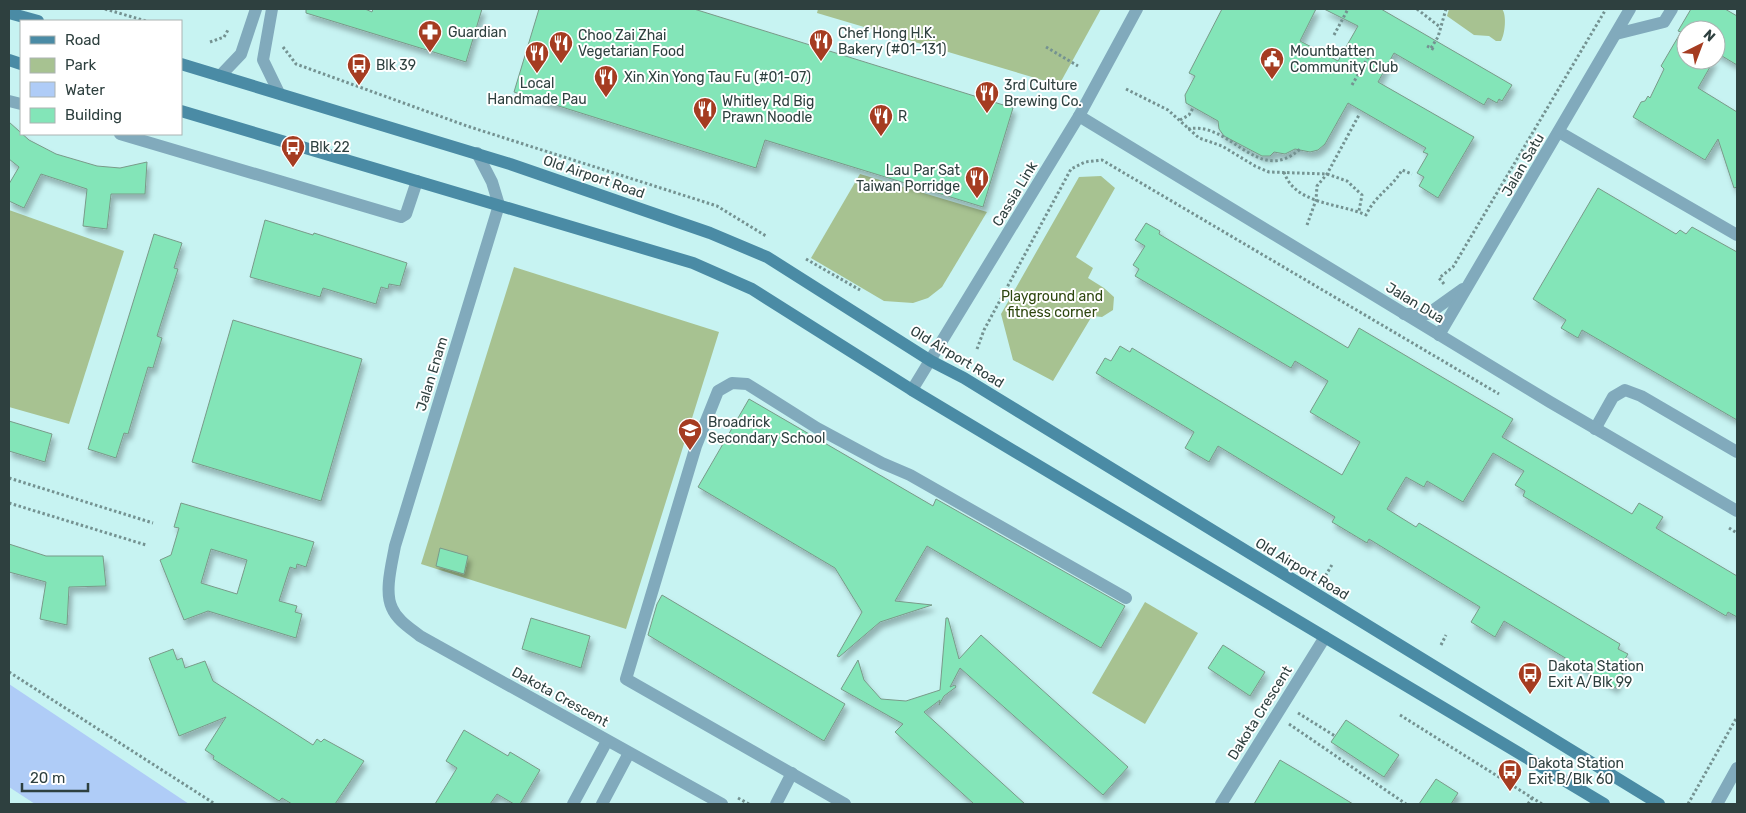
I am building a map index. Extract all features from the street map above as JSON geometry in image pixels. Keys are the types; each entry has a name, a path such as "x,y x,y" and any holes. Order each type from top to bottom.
{"main road":[{"path":"9,12 35,20"},
{"name":"Old Airport Road","path":"182,64 477,153 710,232 767,257 931,361 964,378 1658,804"},
{"path":"182,111 500,204 693,263 722,274 752,289 912,390 1604,804"}],"street":[{"path":"220,76 240,54 256,9"},
{"path":"272,9 263,60 278,93"},
{"name":"Cassia Link","path":"912,390 1079,116 1137,9"},
{"name":"Jalan Satu","path":"1439,335 1630,9"},
{"path":"1616,34 1664,22 1672,9"},
{"name":"Jalan Dua","path":"1079,116 1404,314 1737,511"},
{"path":"1559,132 1737,236"},
{"path":"123,135 398,217 406,214 417,181"},
{"path":"477,153 492,182 500,204"},
{"name":"Jalan Enam","path":"391,608 389,580 395,546 500,204"},
{"path":"1404,314 1428,314 1470,284"},
{"path":"845,804 626,679 696,446 718,391 732,383 747,384 817,428 882,463 910,475 1126,598"},
{"path":"1596,429 1613,397 1625,390 1641,396 1737,452"},
{"name":"Dakota Crescent","path":"391,608 403,622 420,636 722,804"},
{"name":"Dakota Crescent","path":"1221,804 1325,637"},
{"path":"573,804 607,740"},
{"path":"602,804 629,753"},
{"path":"1717,804 1737,768"},
{"path":"776,804 792,773"}],"path":[{"path":"105,9 143,20"},
{"path":"1334,35 1348,9"},
{"path":"1417,9 1440,27"},
{"path":"1431,48 1446,9"},
{"path":"1439,278 1453,266 1606,9"},
{"path":"210,42 224,36 228,30"},
{"path":"282,42 284,49 296,64 467,126 717,206 774,241"},
{"path":"1427,46 1435,50"},
{"path":"1046,47 1078,66"},
{"path":"1352,85 1370,54"},
{"path":"1126,89 1168,110 1199,138 1222,146 1255,166 1269,172 1327,174 1347,181 1362,195 1359,211"},
{"path":"1180,120 1189,115 1193,108"},
{"path":"1308,225 1316,200 1317,186 1327,174 1359,115"},
{"path":"1188,129 1205,129 1220,135 1254,156 1266,160 1279,161 1290,157 1300,149"},
{"path":"977,349 984,330 1071,169 1085,162 1102,160 1503,396"},
{"path":"1284,172 1292,186 1303,194 1316,200 1359,211 1366,215 1377,196 1395,182 1402,170 1412,174"},
{"path":"800,255 860,290"},
{"path":"9,478 153,523"},
{"path":"9,503 146,545"},
{"path":"1720,523 1737,533"},
{"path":"1441,645 1446,635"},
{"path":"9,672 215,804"},
{"path":"1297,713 1335,736"},
{"path":"1400,715 1542,804"},
{"path":"1688,804 1737,717"},
{"path":"1287,722 1406,804"},
{"path":"731,794 749,804"},
{"path":"1528,804 1532,798"}],"green space":[{"path":"818,9 1101,9 1059,85 817,13"},
{"path":"1449,9 1502,9 1505,16 1505,25 1501,41 1496,41 1489,36 1474,35 1447,16"},
{"path":"860,174 987,212 942,287 928,298 913,303 884,301 811,258"},
{"name":"Playground and fitness corner","path":"1101,176 1115,188 1076,257 1093,268 1088,278 1114,297 1113,310 1102,317 1092,316 1053,381 1013,360 1001,314 1079,177"},
{"path":"9,210 124,251 69,424 9,407"},
{"path":"514,267 719,332 626,629 421,564"},
{"path":"1145,602 1198,633 1145,724 1092,693"}],"water":[{"path":"9,684 189,804 35,804 9,787"}],"building":[{"path":"306,9 365,9 372,12 373,9 482,9 466,62 306,13"},
{"path":"539,9 694,9 1013,108 983,207 765,140 756,168 514,92"},
{"path":"1222,9 1316,9 1300,41 1338,61 1358,26 1324,9 1381,9 1512,85 1502,101 1499,99 1497,103 1488,98 1484,105 1394,53 1378,82 1474,137 1438,198 1419,186 1424,177 1417,173 1428,154 1423,152 1426,148 1348,103 1325,144 1318,150 1310,152 1295,149 1285,154 1274,152 1270,156 1262,156 1224,136 1219,129 1218,121 1186,103 1185,95 1195,76 1189,73"},
{"path":"1691,9 1725,9 1737,16 1737,65 1726,58 1726,20 1684,20"},
{"path":"1676,40 1676,70 1708,70 1698,88 1737,112 1737,187 1734,188 1718,139 1705,160 1633,117 1641,102 1645,101 1648,96 1650,98 1664,69 1661,66"},
{"path":"9,122 20,132 20,135 23,135 29,140 56,154 97,166 120,168 147,162 145,194 111,194 107,229 83,226 87,189 41,174 24,208 9,201 9,184 19,167 9,159"},
{"path":"1598,188 1676,234 1680,230 1686,234 1692,227 1737,252 1737,420 1582,330 1578,338 1561,328 1566,320 1533,299"},
{"path":"265,220 313,235 314,233 407,263 400,286 389,284 388,289 381,287 376,304 323,288 320,297 250,277"},
{"path":"1146,223 1160,231 1159,234 1348,348 1359,328 1513,419 1502,437 1632,514 1639,503 1663,517 1656,528 1737,576 1737,617 1728,612 1726,616 1523,496 1525,491 1515,485 1524,471 1493,453 1463,502 1427,481 1424,487 1406,477 1387,509 1416,527 1419,523 1620,644 1618,649 1628,654 1618,670 1623,674 1615,688 1504,621 1495,637 1471,622 1480,607 1369,539 1367,543 1332,522 1335,517 1218,446 1209,462 1185,448 1194,432 1096,373 1105,358 1111,361 1120,346 1130,352 1132,348 1342,475 1360,442 1310,412 1328,381 1295,361 1291,368 1135,276 1139,269 1133,265 1145,246 1135,240"},
{"path":"154,234 182,243 174,268 178,269 157,336 162,338 153,368 148,367 128,434 124,433 116,458 88,449"},
{"path":"233,320 362,359 321,501 192,462"},
{"path":"749,399 933,506 936,499 1125,606 1101,648 927,546 895,601 932,605 880,622 839,657 837,656 862,612 835,568 698,487"},
{"path":"9,421 52,434 45,462 9,451"},
{"path":"181,503 314,542 306,567 297,564 296,569 290,567 279,601 297,606 295,612 302,614 296,638 208,611 184,620 160,560 171,555 179,528 174,527","holes":["211,549 247,560 237,594 201,583"]},
{"path":"9,544 46,556 103,556 106,586 69,587 67,625 40,619 46,582 9,572"},
{"path":"440,548 468,556 464,574 436,566"},
{"path":"662,595 845,704 824,741 648,635 657,604"},
{"path":"531,618 590,636 581,668 522,649"},
{"path":"946,618 948,618 959,659 981,635 1128,767 1103,795 960,668 950,687 955,685 956,687 944,696 939,705 940,700 924,712 1025,804 974,804 895,732 903,724 841,689 858,660 864,680 881,699 906,701 940,690"},
{"path":"1223,645 1265,672 1250,696 1208,668"},
{"path":"173,649 177,660 182,658 185,668 205,661 213,681 313,745 317,739 321,742 324,739 364,761 335,804 292,804 282,798 279,801 213,759 214,756 205,750 226,717 179,736 149,658"},
{"path":"1346,720 1399,755 1384,777 1331,742"},
{"path":"464,730 508,756 510,752 540,770 520,804 514,804 497,794 490,804 435,804 457,768 446,761"},
{"path":"1280,760 1302,773 1353,804 1254,804"},
{"path":"1436,779 1458,793 1451,804 1419,804"}],"place":[{"name":"Guardian","path":"430,53"},
{"name":"Chef Hong H.K. Bakery (#01-131)","path":"821,62"},
{"name":"Choo Zai Zhai Vegetarian Food","path":"561,64"},
{"name":"Local Handmade Pau","path":"537,74"},
{"name":"Mountbatten Community Club","path":"1272,80"},
{"name":"Blk 39","path":"359,86"},
{"name":"Xin Xin Yong Tau Fu (#01-07)","path":"606,98"},
{"name":"3rd Culture Brewing Co.","path":"987,114"},
{"name":"Whitley Rd Big Prawn Noodle","path":"705,130"},
{"name":"R","path":"881,137"},
{"name":"Blk 22","path":"293,168"},
{"name":"Lau Par Sat Taiwan Porridge","path":"977,199"},
{"name":"Broadrick Secondary School","path":"690,451"},
{"name":"Dakota Station Exit A/Blk 99","path":"1530,695"},
{"name":"Dakota Station Exit B/Blk 60","path":"1510,792"}]}
